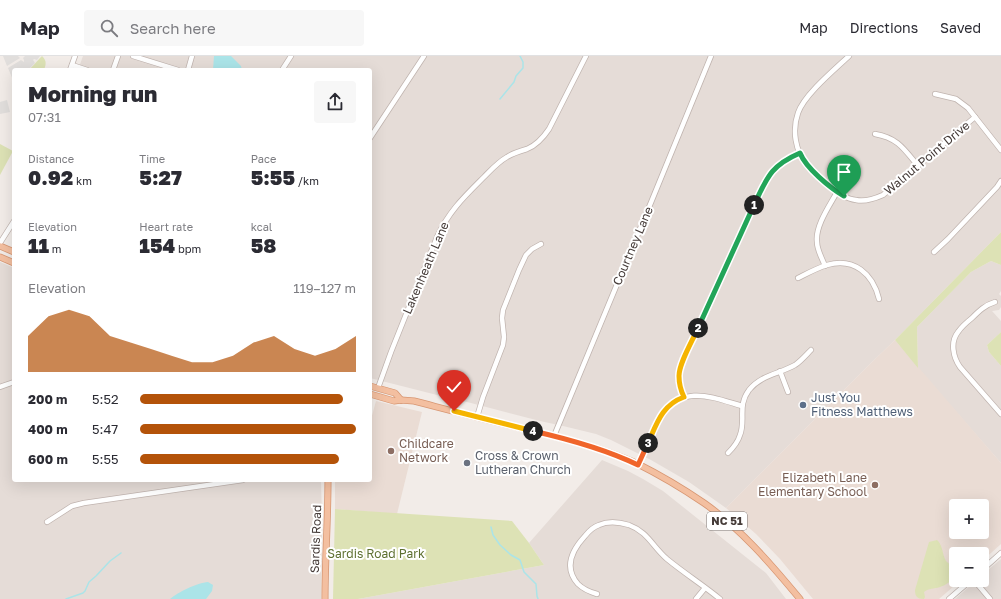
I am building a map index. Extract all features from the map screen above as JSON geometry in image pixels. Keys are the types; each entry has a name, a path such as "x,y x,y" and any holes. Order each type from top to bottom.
{"main road":[{"path":"0,246 12,251"},
{"path":"0,257 12,262"},
{"name":"NC 51","path":"372,386 395,393 401,400"},
{"name":"NC 51","path":"372,395 394,401 401,400 416,402 554,436 603,450 638,465 672,482 704,503 730,523 773,566 800,599"},
{"name":"Sardis Road","path":"325,599 328,482"}],"street":[{"path":"71,67 75,56"},
{"path":"114,68 118,56"},
{"path":"133,56 172,68"},
{"path":"189,68 192,56"},
{"path":"283,68 291,56"},
{"path":"372,135 424,56"},
{"name":"Lakenheath Lane","path":"378,388 393,345 445,221 465,196 501,161 513,154 533,146 543,138 586,56"},
{"name":"Courtney Lane","path":"554,436 711,56"},
{"name":"Walnut Point Drive","path":"849,56 813,91 799,109 795,132 796,144 802,159 837,192 849,199 866,200 883,195 975,117"},
{"path":"934,94 956,100 968,108 1001,150"},
{"path":"875,134 890,138 899,144 918,166"},
{"path":"684,397 679,382 679,371 681,365 766,180 780,164 800,153"},
{"path":"934,252 948,239 1001,181"},
{"path":"824,266 816,242 817,236 822,220 837,192"},
{"path":"0,243 12,224"},
{"path":"477,417 503,345 503,310 526,255 532,249 541,244"},
{"path":"798,278 832,264 842,263 854,266 866,273 872,280 877,290 879,299"},
{"path":"995,302 984,307 960,329 954,339 953,347 956,361 960,367 1000,410"},
{"path":"728,453 736,445 741,434 742,406 746,396 755,384 765,377 796,364 811,350"},
{"path":"780,371 788,392"},
{"path":"0,387 12,383"},
{"path":"638,465 660,417 674,402 684,397 696,395 707,396 742,406"},
{"path":"47,522 72,506 84,503 229,482"},
{"path":"597,594 583,588 578,584 572,574 570,561 574,548 594,527 608,523 621,523 639,530 647,536 667,559 720,599"},
{"path":"989,564 1001,553"},
{"path":"949,599 963,587"},
{"path":"980,587 990,599"},
{"path":"696,599 705,588"}],"shaded area":[{"path":"3,56 18,56 20,58 7,66"},
{"path":"25,56 40,56 37,60 33,60 35,63 30,68 12,68 12,78 8,68 21,60 24,62 23,58"},
{"path":"83,56 1001,56 1001,232 726,508 689,482 651,460 596,434 372,379 372,68 79,68"},
{"path":"7,100 10,112 0,114 0,102"},
{"path":"991,261 1001,265 1001,291 999,294 1001,296 1001,307 999,310 992,311 1001,321 1001,332 987,345 989,352 1001,366 1001,463 918,368 917,327 971,272"},
{"path":"0,262 12,267 12,482 321,482 321,599 0,599"},
{"name":"Elizabeth Lane Elementary School","path":"895,340 1001,463 1001,544 989,555 989,547 949,547 949,587 953,587 939,599 813,599 780,559 756,534 726,508"},
{"name":"Childcare Network","path":"376,401 422,412 397,514 335,509 335,482 372,482 372,416"},
{"path":"602,460 628,471 663,491 766,573 786,599 358,599 544,565 529,543"},
{"path":"1001,559 1001,599 955,599 969,587 989,587 989,569"}],"green space":[{"path":"42,56 45,59 46,63 44,68 31,68"},
{"path":"0,144 12,150 12,153 0,175"},
{"path":"1001,232 1001,265 991,261 971,272 917,327 918,368 895,340"},
{"path":"1001,332 1001,366 989,352 987,345"},
{"name":"Sardis Road Park","path":"335,509 512,521 544,565 358,599 333,599"},
{"path":"937,540 940,544 946,561 949,564 949,582 940,587 924,592 924,599 918,598 915,590 929,542"}],"water":[{"path":"214,56 231,56 242,68 213,68"},
{"path":"208,582 213,585 212,591 206,599 170,599 188,588"}],"waterway":[{"path":"500,99 523,68 523,62 520,56"},
{"path":"491,527 493,535 500,545 511,555 520,560 524,572 536,584 538,599"},
{"path":"66,599 83,593 89,582 110,561 121,553"}],"place":[{"name":"Just You Fitness Matthews","path":"803,405"},
{"name":"Childcare Network","path":"391,451"},
{"name":"Cross & Crown Lutheran Church","path":"467,463"},
{"name":"Elizabeth Lane Elementary School","path":"875,485"}],"route":[{"path":"454,411 559,437 603,450 638,465 664,411 668,406 684,397 679,382 679,371 681,365 766,180 785,160 800,153 802,159 810,168 844,196"}]}
